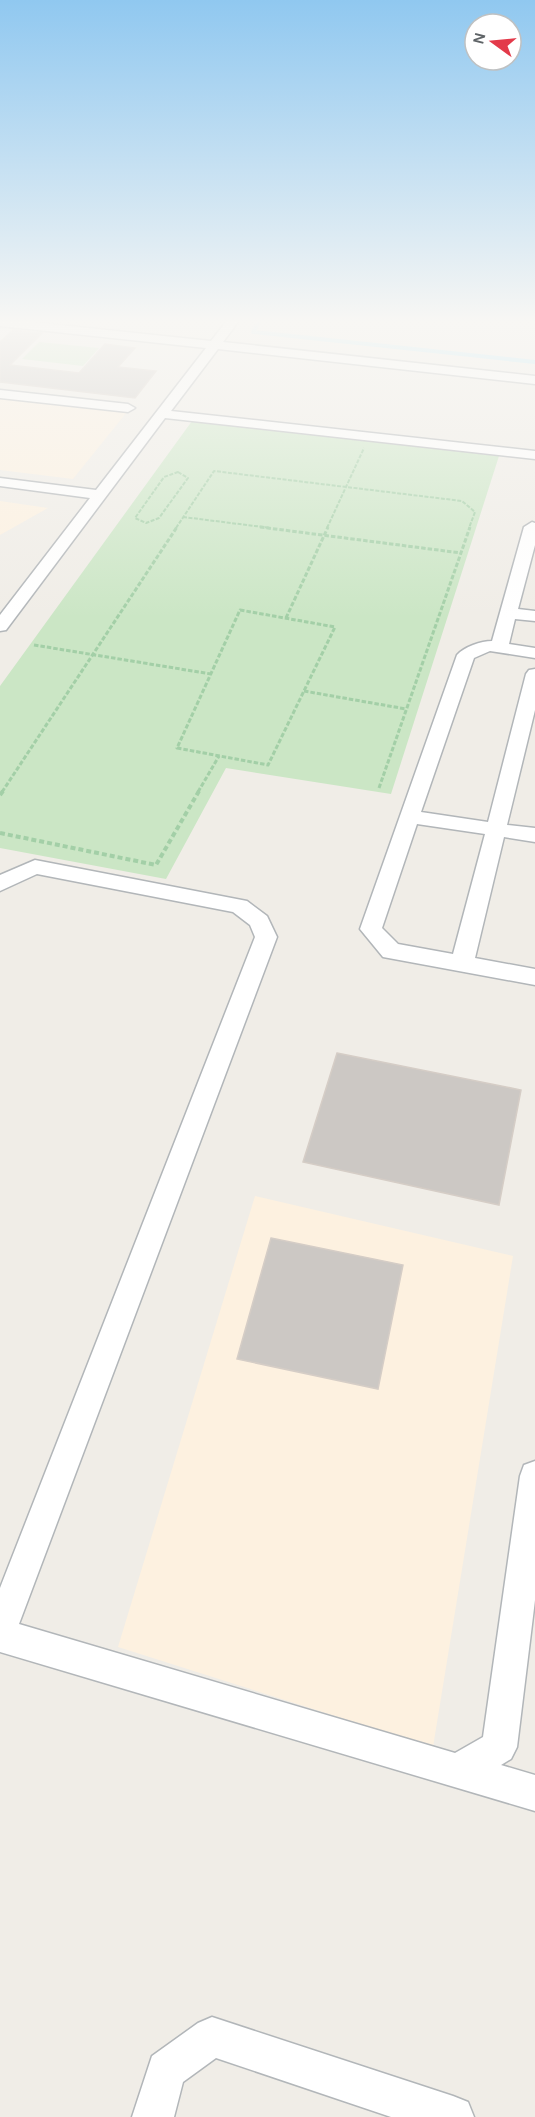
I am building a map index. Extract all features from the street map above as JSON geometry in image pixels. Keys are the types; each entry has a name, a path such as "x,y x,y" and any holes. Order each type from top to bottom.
{"street":[{"path":"0,626 157,421"},
{"path":"224,421 535,455"},
{"path":"0,482 100,495"},
{"path":"499,648 532,535"},
{"path":"508,613 535,616"},
{"path":"535,653 488,646 466,655 371,929 391,951 535,977"},
{"path":"462,964 535,674"},
{"path":"410,817 535,835"},
{"path":"0,884 35,867 239,906 259,921 266,937 0,1633 535,1793"},
{"path":"457,1771 499,1746 535,1476"},
{"path":"153,2117 166,2070 212,2037 453,2117"}],"path":[{"path":"286,618 366,445"},
{"path":"0,795 214,471 462,501 475,512 379,788"},
{"path":"178,472 188,478 159,518 146,523 135,518 152,494 164,477 178,472"},
{"path":"183,517 461,553"},
{"path":"240,610 286,618 335,627 268,765 177,748 240,610"},
{"path":"34,645 211,674"},
{"path":"304,691 406,709"},
{"path":"0,833 156,866 219,756"}],"shaded area":[{"path":"0,421 120,421 73,479 0,470"},
{"path":"0,501 48,508 0,535"},
{"path":"255,1196 513,1256 433,1747 118,1647"}],"green space":[{"path":"192,421 499,456 391,794 226,768 166,879 0,848 0,686"}],"building":[{"path":"337,1053 521,1090 499,1205 303,1162"},
{"path":"271,1238 403,1265 378,1389 237,1359"}]}
